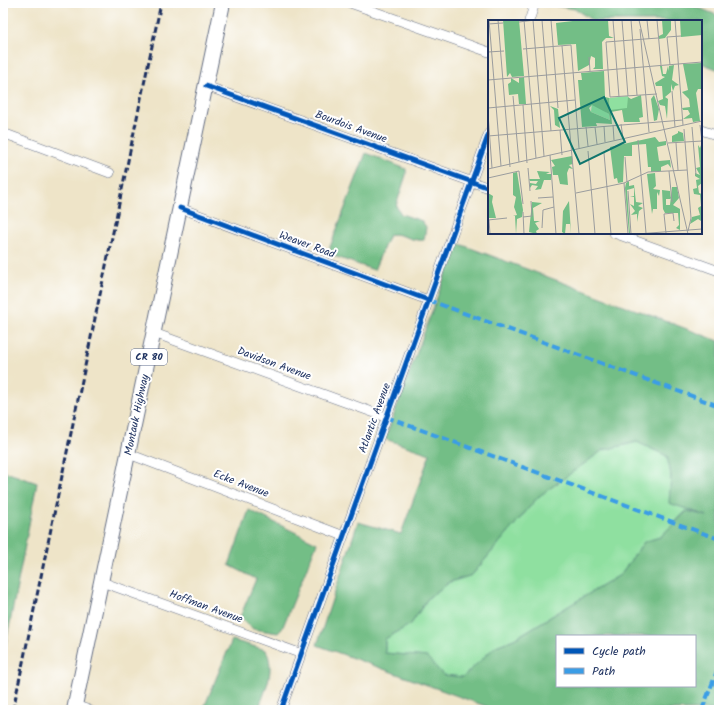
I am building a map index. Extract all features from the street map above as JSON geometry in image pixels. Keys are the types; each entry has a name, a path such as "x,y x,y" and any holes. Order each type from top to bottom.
{"main road":[{"name":"Montauk Highway","path":"75,708 223,3"}],"street":[{"path":"350,3 488,52"},
{"path":"529,20 535,3"},
{"name":"Bourdois Avenue","path":"206,86 488,188"},
{"path":"702,130 719,136"},
{"path":"3,133 110,173"},
{"name":"Atlantic Avenue","path":"281,710 488,136"},
{"name":"Weaver Road","path":"180,208 428,300"},
{"path":"617,234 719,271"},
{"name":"Davidson Avenue","path":"154,333 386,417"},
{"name":"Ecke Avenue","path":"129,454 344,536"},
{"name":"Hoffman Avenue","path":"102,582 302,654"},
{"path":"75,708 90,710"}],"green space":[{"path":"555,3 687,3 719,16 719,70 702,63 702,20 592,20 575,9 556,6"},
{"path":"366,153 406,169 406,175 396,206 401,214 422,221 426,227 424,240 414,240 397,234 389,235 374,270 331,255 330,247"},
{"path":"457,243 719,341 719,710 487,710 488,707 317,645 358,522 401,534 430,454 385,439","holes":["637,442 667,456 671,475 669,503 707,516 687,511 660,537 644,542 620,575 514,639 496,646 463,677 443,675 427,657 385,653 385,639 411,624 428,598 450,582 472,575 538,497 603,450"]},
{"path":"637,442 667,456 671,475 670,503 713,518 686,511 660,537 644,542 620,575 514,639 496,646 463,677 443,675 426,657 385,653 385,639 411,624 428,598 450,582 472,575 538,497 603,450"},
{"path":"3,471 37,483 3,659"},
{"path":"249,510 317,543 282,629 278,633 253,629 240,617 256,579 229,565"},
{"path":"232,640 266,650 269,657 270,671 260,705 256,710 203,710"}],"railway":[{"path":"13,710 161,3"}],"marked path":[{"path":"428,300 719,406"},
{"path":"386,417 719,539"},
{"path":"702,710 719,666"}],"cycle path":[{"path":"206,86 488,188"},
{"path":"281,710 488,136"},
{"path":"180,208 428,300"}]}
